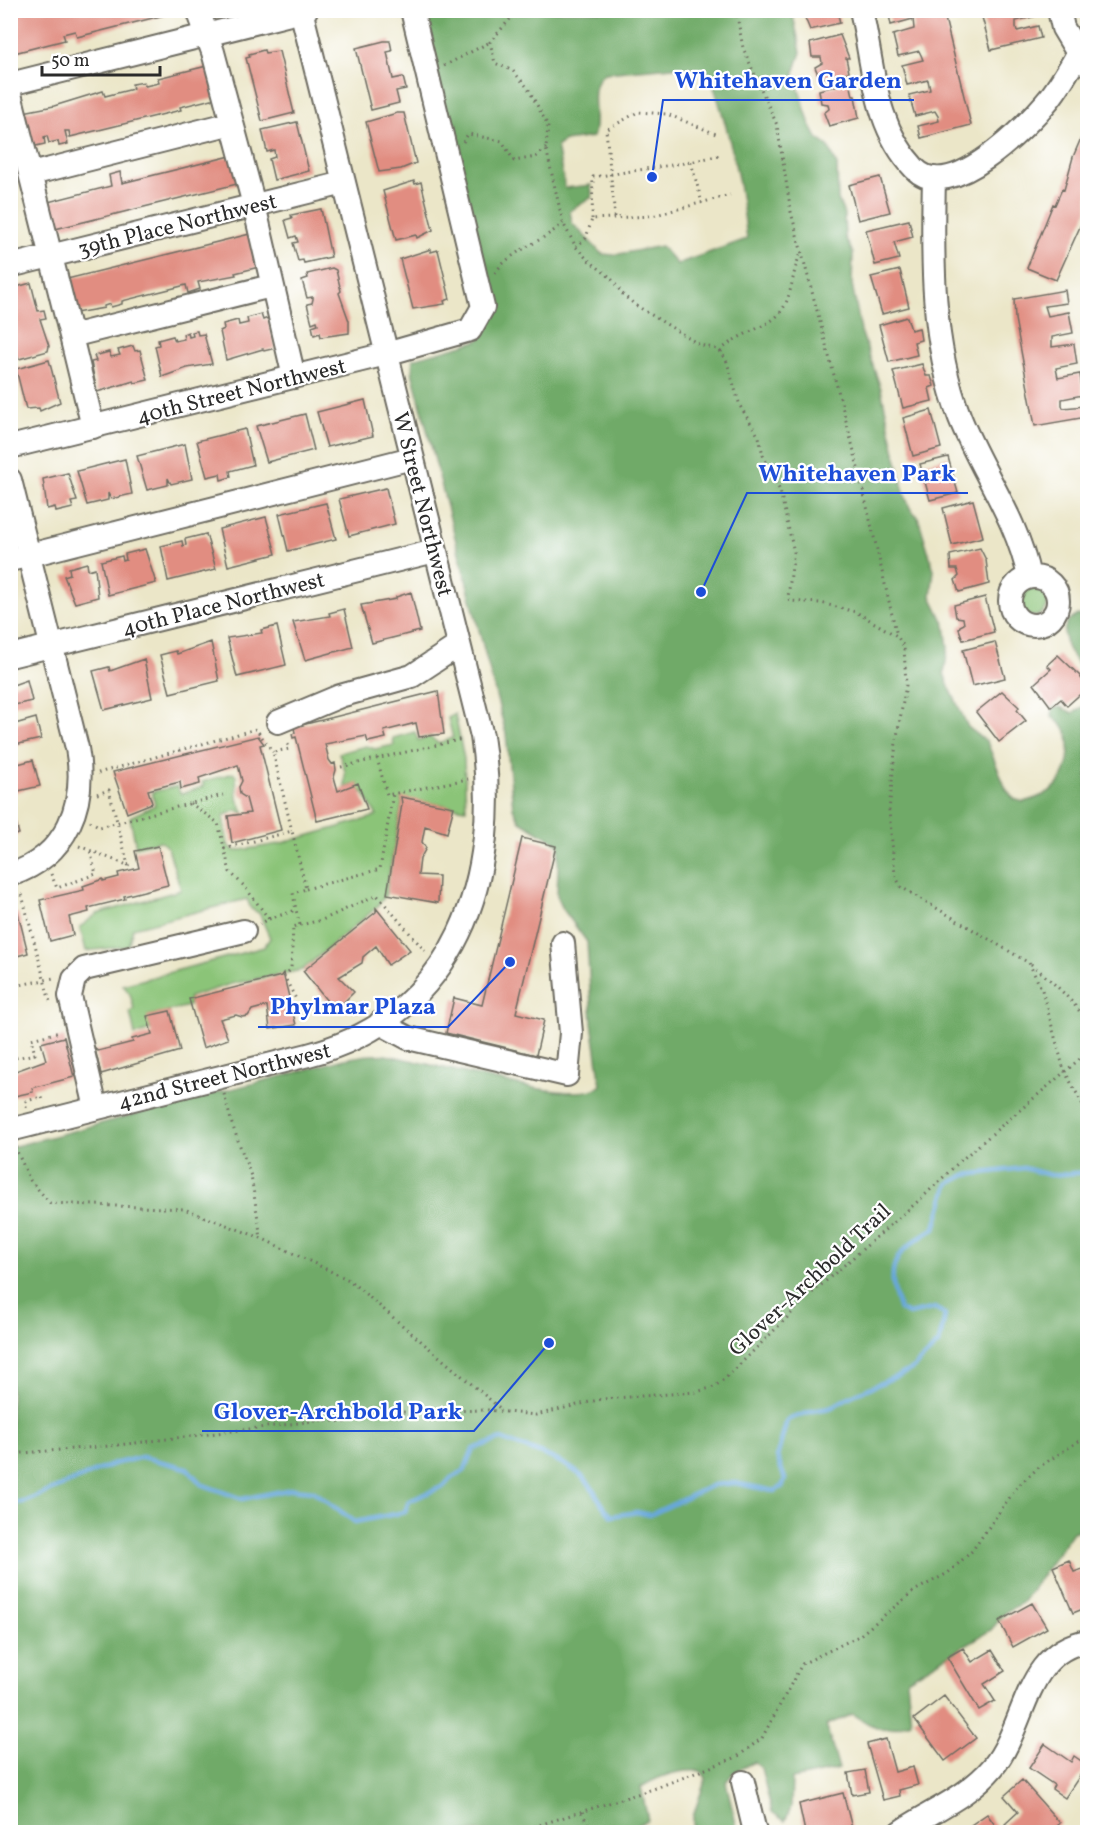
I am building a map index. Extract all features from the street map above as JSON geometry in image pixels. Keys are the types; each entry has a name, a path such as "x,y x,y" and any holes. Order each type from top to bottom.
{"street":[{"path":"198,10 205,36 213,52 254,205 294,377"},
{"path":"412,10 478,288"},
{"path":"861,10 873,82 886,123 910,162 921,174 934,178 955,176 1009,140 1050,98 1084,52 1064,28 1059,10"},
{"path":"93,427 49,256 12,81 303,11"},
{"name":"W Street Northwest","path":"303,11 484,753 488,806 478,889 463,930 443,963 422,988"},
{"path":"31,174 232,123"},
{"path":"934,178 936,307 945,369 964,428 1015,528 1029,577"},
{"name":"39th Place Northwest","path":"10,266 344,183"},
{"path":"71,336 271,286"},
{"name":"40th Street Northwest","path":"10,447 386,354 470,330 483,307 478,288"},
{"path":"20,558 412,458"},
{"path":"10,480 20,558 52,646 77,748 81,774 80,795 69,826 56,845 13,884"},
{"name":"40th Place Northwest","path":"10,656 435,551"},
{"path":"278,722 340,696 412,676 459,645"},
{"path":"96,1108 70,996 74,979 84,969 244,931"},
{"path":"381,1023 408,1038 567,1075 571,1033 563,943"},
{"name":"42nd Street Northwest","path":"12,1136 96,1108 326,1051 351,1041 381,1023 422,988"},
{"path":"900,1833 949,1804 975,1785 993,1766 1016,1728 1032,1683 1048,1660 1063,1649 1088,1641"},
{"path":"743,1782 755,1833"}],"path":[{"path":"428,75 490,42 518,10"},
{"path":"736,10 743,48 777,125 791,212 855,455 897,636 904,647 906,685 896,742 889,811 895,875 901,887 1029,963 1052,981 1078,1008 1088,1023"},
{"path":"490,42 495,63 513,71 528,88 548,126 546,148 563,223 576,247 610,277 624,296 637,306 700,345 721,352 726,359 740,406 759,437 764,455 780,491 794,552 788,597 790,601 821,603 856,612 897,636"},
{"path":"615,217 606,130 638,112 667,114 716,134"},
{"path":"449,163 468,134 502,141 514,161 536,157 546,148"},
{"path":"576,247 586,238 592,219 593,177 720,155"},
{"path":"690,162 702,203"},
{"path":"592,219 652,216 730,195"},
{"path":"478,288 490,279 504,260 550,235 563,223"},
{"path":"721,352 727,344 760,327 782,311 789,297 792,273 801,252"},
{"path":"98,773 256,729 273,752 306,889"},
{"path":"341,767 463,739"},
{"path":"273,752 289,749 288,744"},
{"path":"377,758 387,795 468,779"},
{"path":"79,846 129,865 109,790 97,794"},
{"path":"300,925 293,893 380,869 393,794"},
{"path":"90,821 100,827 223,795"},
{"path":"190,803 218,823 230,872 245,887 269,919"},
{"path":"224,849 292,831"},
{"path":"51,874 57,888 96,874 90,850"},
{"path":"13,884 22,895 51,1004"},
{"path":"297,1001 284,976 291,969 293,927 321,920 377,895 428,955"},
{"path":"244,931 296,910"},
{"path":"1029,963 1042,990 1064,1070 1088,1114"},
{"path":"10,987 45,979"},
{"path":"10,1059 35,1054 32,1039 60,1032 56,1023"},
{"name":"Glover-Archbold Trail","path":"10,1454 110,1446 323,1420 344,1422 401,1412 502,1410 536,1415 603,1399 696,1392 714,1387 729,1376 812,1293 1064,1070 1088,1053"},
{"path":"220,1077 232,1124 251,1176 261,1238"},
{"path":"26,1108 26,1101 42,1097 43,1104"},
{"path":"12,1136 30,1180 50,1203 184,1209 261,1238 349,1280 502,1410"},
{"path":"517,1833 737,1757 762,1738 802,1664 859,1636 914,1591 948,1573 972,1551 1017,1487 1039,1467 1088,1436"},
{"path":"582,1812 592,1833"}],"green space":[{"path":"422,11 792,11 801,52 794,73 810,125 817,138 828,146 837,165 838,199 844,214 845,237 853,253 852,284 861,331 881,389 904,493 910,508 918,517 934,570 931,596 945,625 948,648 944,673 947,682 968,727 987,742 1006,789 1014,799 1023,802 1043,795 1056,786 1068,762 1068,735 1061,724 1052,717 1053,708 1060,707 1073,713 1087,704 1087,1527 1073,1532 1022,1603 1007,1611 991,1630 907,1680 911,1722 887,1729 868,1724 853,1714 826,1725 839,1769 792,1779 791,1807 785,1821 772,1812 761,1768 754,1762 734,1772 726,1782 738,1832 693,1832 693,1816 706,1778 701,1771 685,1771 670,1774 641,1787 648,1820 624,1832 11,1832 11,1147 362,1056 385,1055 404,1058 532,1088 587,1091 601,1085 592,1023 587,942 563,909 557,896 559,844 520,821 513,808 506,734 412,372 413,359 477,341 483,336 491,311","holes":["673,67 701,69 710,76 728,136 738,177 747,239 677,264 661,246 614,255 602,254 572,223 570,211 592,197 591,185 565,188 557,146 565,141 593,137 596,86 605,73"]},
{"path":"1033,586 1044,590 1048,601 1044,612 1033,616 1022,612 1018,601 1022,590"},
{"path":"1078,615 1087,618 1087,676 1073,658 1064,637 1067,622"},
{"path":"455,714 464,759 466,809 401,798 402,804 385,896 376,908 302,970 231,984 189,997 189,1006 148,1016 151,1030 135,1035 130,1012 134,1009 130,994 123,985 264,947 270,938 259,913 251,909 247,899 133,928 128,946 86,951 80,927 97,914 181,890 168,848 160,841 136,847 130,817 155,805 152,792 177,786 181,794 204,786 202,782 233,773 236,776 237,799 245,814 237,810 223,816 228,845 235,851 279,844 377,816 363,792 360,793 358,784 345,787 345,771 339,753 366,746 375,749 394,745 393,738 415,732 418,740 430,737 438,743 453,738 448,718"}],"building":[{"path":"25,10 164,10 165,15 77,37 75,31 63,34 65,40 14,53 10,42 10,14"},
{"path":"813,10 837,10 840,23 810,30 805,18"},
{"path":"888,10 943,10 971,125 921,138 918,126 939,121 938,116 935,111 915,116 909,95 930,90 928,80 907,85 902,65 923,60 919,51 898,56 893,35 914,29 913,19 891,25"},
{"path":"980,10 1035,10 1037,16 1016,21 1016,27 1017,31 1038,26 1041,38 991,50"},
{"path":"840,35 849,58 846,58 849,72 820,79 815,67 822,63 821,57 812,57 810,43"},
{"path":"390,41 392,51 387,52 393,79 403,77 406,89 396,91 399,103 371,110 356,48"},
{"path":"264,50 265,53 279,51 294,113 262,121 246,58 250,57 249,54"},
{"path":"211,65 220,97 180,107 181,110 70,137 69,131 65,131 68,144 59,146 58,141 49,143 47,136 44,137 45,144 31,147 23,112 54,106 103,91 105,96 133,89 132,84 144,82 145,86 159,83 158,78"},
{"path":"850,82 859,118 829,126 824,113 829,109 828,104 821,103 819,90"},
{"path":"404,113 416,163 401,169 379,172 366,122"},
{"path":"297,122 309,171 274,180 269,159 275,157 274,150 267,152 262,130"},
{"path":"1087,124 1088,209 1056,280 1027,268 1053,204 1055,205 1062,189 1064,190 1073,157"},
{"path":"235,155 241,183 51,230 44,203 111,186 109,175 120,172 122,183"},
{"path":"880,177 890,212 858,220 849,185"},
{"path":"414,181 415,184 421,182 433,230 417,238 416,235 396,240 383,191"},
{"path":"321,209 331,257 304,263 303,260 298,261 293,243 298,242 296,236 290,238 285,220 292,218 291,215"},
{"path":"10,218 18,238 10,240"},
{"path":"909,220 913,237 894,242 899,259 875,265 866,230"},
{"path":"254,233 263,266 235,273 236,275 198,282 200,289 188,293 186,285 122,301 122,304 111,307 110,304 104,308 70,314 63,280"},
{"path":"431,249 431,252 438,250 450,299 444,301 445,304 413,309 400,259"},
{"path":"332,268 336,270 341,291 339,293 349,321 349,333 321,337 320,333 314,335 312,326 318,324 317,321 312,323 307,304 312,303 313,297 307,298 302,280 308,278 307,274"},
{"path":"900,270 909,307 882,314 871,277"},
{"path":"15,283 16,287 31,283 38,311 44,310 46,318 40,319 49,346 48,351 19,359 18,356 13,357 10,347 10,284"},
{"path":"1065,290 1067,303 1045,306 1048,316 1069,312 1073,333 1052,337 1052,347 1074,344 1077,364 1056,368 1058,378 1080,374 1083,395 1062,399 1062,405 1063,408 1085,406 1087,417 1035,426 1015,319 1014,299"},
{"path":"261,314 263,320 268,318 276,348 264,351 263,349 226,360 220,331 224,329 223,324 238,320 239,325 248,323 247,318"},
{"path":"907,317 911,330 919,328 921,340 914,342 917,355 889,362 879,325"},
{"path":"197,331 198,335 204,334 212,364 187,368 162,377 155,346 159,345 158,340 173,336 175,341 184,339 183,334 188,332 189,337 193,336 192,332"},
{"path":"133,346 135,351 140,350 148,380 135,383 134,381 97,392 91,362 96,361 94,356 109,352 111,357 120,355 118,350"},
{"path":"49,360 60,402 40,411 39,408 26,409 16,369"},
{"path":"922,364 926,376 931,376 934,386 929,388 932,401 903,408 893,371"},
{"path":"365,400 373,436 327,447 317,412"},
{"path":"931,410 941,448 913,456 903,418"},
{"path":"305,414 314,450 267,462 256,426"},
{"path":"245,429 253,465 230,471 231,477 221,480 220,474 207,477 197,441"},
{"path":"185,444 192,479 171,484 168,478 168,485 147,490 137,456"},
{"path":"948,457 958,493 930,500 920,464"},
{"path":"125,459 132,494 111,499 108,493 108,500 87,505 77,471"},
{"path":"68,473 77,501 71,502 73,508 56,512 55,507 47,509 43,479"},
{"path":"386,488 395,524 349,536 339,499"},
{"path":"973,500 983,537 952,545 943,508"},
{"path":"326,503 336,539 288,551 279,514"},
{"path":"266,517 276,554 228,566 219,529"},
{"path":"206,534 216,569 168,581 161,546 182,541 183,546 186,545 185,539"},
{"path":"980,548 986,560 989,584 959,592 955,580 959,576 957,569 951,569 950,555"},
{"path":"145,549 156,583 108,595 101,561 122,556 123,561 126,560 125,554"},
{"path":"87,563 88,570 95,568 98,597 75,603 64,576 70,574 69,568"},
{"path":"411,592 420,631 372,643 361,605 396,599 396,597"},
{"path":"985,597 994,632 963,640 959,629 964,624 963,618 956,617 954,605"},
{"path":"344,609 353,647 305,660 293,622 330,616 329,613"},
{"path":"277,626 286,665 237,677 227,638 262,633 261,630"},
{"path":"211,642 219,681 170,693 160,655 176,651 177,654"},
{"path":"995,642 1005,678 972,686 963,650"},
{"path":"1058,655 1080,676 1087,688 1067,706 1061,699 1051,707 1034,684 1051,669 1047,665"},
{"path":"144,659 152,698 104,710 93,671 109,667 110,671"},
{"path":"27,680 32,701 10,706 10,686"},
{"path":"438,691 444,734 419,737 416,723 384,731 386,738 368,742 366,736 325,744 329,760 332,764 335,763 334,777 338,791 358,783 367,809 317,821 296,737 293,738 292,734 295,733 294,727"},
{"path":"1002,691 1019,707 1017,710 1026,721 999,742 976,712"},
{"path":"15,712 15,724 36,718 41,739 10,746 10,713"},
{"path":"258,736 264,744 260,745 281,830 232,843 228,816 250,813 246,798 240,794 239,787 242,781 238,765 199,778 200,784 181,789 180,782 148,790 152,803 127,813 113,772"},
{"path":"33,760 40,786 10,793 10,766"},
{"path":"401,797 454,807 447,833 425,826 422,842 426,848 420,859 418,875 439,876 438,903 387,894 402,804"},
{"path":"10,802 19,834 10,836"},
{"path":"522,838 556,846 516,1013 544,1020 536,1055 446,1033 454,998 482,1005"},
{"path":"158,846 168,885 124,896 125,899 88,908 89,912 69,917 73,935 50,941 40,900 84,890 83,886 103,879 103,881 119,877 118,873 139,868 135,851"},
{"path":"376,908 410,950 388,965 376,946 363,957 362,963 339,977 354,992 335,1011 303,971 376,912"},
{"path":"18,913 28,953 10,958 10,915"},
{"path":"283,973 296,1025 270,1029 267,1006 252,1010 248,1016 236,1015 220,1019 228,1039 203,1048 189,999 281,976"},
{"path":"170,1011 180,1051 101,1074 95,1049 98,1051 133,1042 132,1039 152,1034 147,1016"},
{"path":"64,1037 74,1077 32,1088 33,1092 10,1097 10,1073 46,1060 41,1043"},
{"path":"1069,1560 1074,1572 1088,1567 1088,1607 1073,1613 1053,1567"},
{"path":"1032,1603 1047,1628 1013,1647 999,1621"},
{"path":"963,1648 972,1662 992,1650 1005,1671 984,1684 995,1701 979,1710 947,1657"},
{"path":"944,1696 976,1738 945,1761 914,1719"},
{"path":"886,1739 895,1772 913,1767 918,1785 899,1790 900,1796 883,1800 867,1744"},
{"path":"1045,1744 1071,1762 1074,1756 1087,1765 1065,1798 1052,1789 1054,1785 1029,1768"},
{"path":"865,1770 869,1792 852,1795 848,1773"},
{"path":"1022,1780 1060,1823 1052,1832 1013,1832 1005,1824 1018,1812 1004,1796"},
{"path":"843,1793 853,1832 805,1832 799,1804"},
{"path":"987,1814 1000,1832 976,1832 971,1825"}],"waterway":[{"path":"10,1503 24,1502 113,1464 142,1457 187,1468 201,1484 242,1499 292,1489 313,1491 355,1522 405,1512 409,1501 444,1486 451,1478 464,1471 473,1449 501,1439 566,1465 589,1483 604,1508 612,1516 637,1512 650,1515 713,1485 735,1483 774,1491 782,1487 785,1479 777,1457 787,1420 812,1411 830,1408 851,1396 911,1370 939,1343 945,1315 936,1308 909,1314 900,1310 895,1294 893,1270 902,1252 935,1228 948,1184 965,1175 1024,1168 1050,1175 1088,1172"}],"place":[{"name":"Whitehaven Garden","path":"652,177"},
{"name":"Whitehaven Park","path":"701,592"},
{"name":"Phylmar Plaza","path":"510,962"},
{"name":"Glover-Archbold Park","path":"549,1343"}]}
